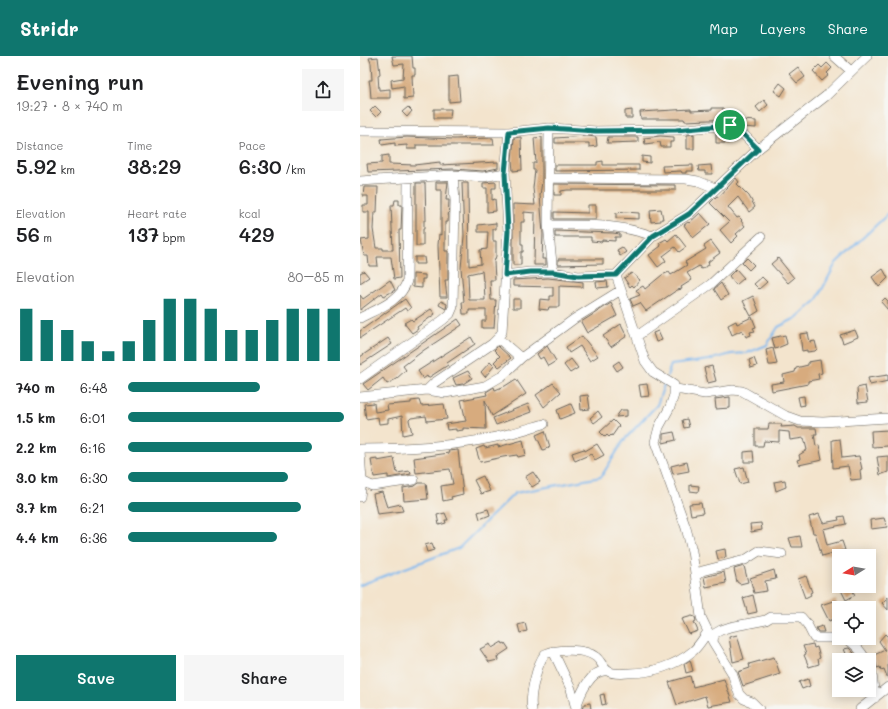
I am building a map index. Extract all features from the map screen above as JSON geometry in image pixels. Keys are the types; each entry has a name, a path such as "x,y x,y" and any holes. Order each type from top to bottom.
{"street":[{"path":"834,56 851,71"},
{"path":"505,275 553,272 578,276 616,275 653,236 689,214 758,149 826,96 867,56"},
{"path":"360,131 509,132 549,128 596,131 730,125 743,134 758,149"},
{"path":"549,128 548,225 553,272"},
{"path":"427,390 434,383 498,338 504,322 508,231 505,173 509,132"},
{"path":"360,181 453,176 483,177 505,173"},
{"path":"360,379 450,314 453,307 455,201 453,176"},
{"path":"360,318 392,301 406,286 408,178"},
{"path":"549,178 686,179 698,180 715,188"},
{"path":"548,225 605,224 626,227 653,236"},
{"path":"637,336 711,284 761,237"},
{"path":"616,275 645,361 649,368 660,377 674,385 676,390 670,407 659,427 655,442 686,528 696,576 699,608 713,642 732,673 739,694 744,699 752,702 759,709"},
{"path":"360,397 427,390 445,393 486,386 502,376 521,358 574,319 621,290"},
{"path":"498,338 521,358"},
{"path":"676,390 704,394 733,390 742,391 786,416 800,421 823,422 888,418"},
{"path":"360,449 419,448 458,443 491,438 544,424"},
{"path":"360,452 362,481 360,496"},
{"path":"362,481 372,486 378,486 414,480"},
{"path":"696,576 702,571 745,560 759,551 782,554"},
{"path":"713,642 714,634 721,630 766,620 771,617 801,617 807,624 814,638 832,638"},
{"path":"553,651 571,689 576,709 580,694 594,674 601,670 616,673 639,673 666,666 692,652 708,632"},
{"path":"856,645 862,653"},
{"path":"532,709 531,698 540,661 545,654 563,650 593,655 608,671"},
{"path":"860,709 888,687"}],"building":[{"path":"392,56 412,56 413,68 415,68 415,75 412,75 413,98 404,99 404,86 392,88 391,80 403,78 404,64 394,65"},
{"path":"378,57 380,74 378,75 379,90 390,89 390,98 371,98 369,80 372,80 371,63 369,58"},
{"path":"827,63 832,68 827,73 829,75 822,81 813,71 819,65 822,68"},
{"path":"798,67 805,77 797,83 789,74"},
{"path":"458,76 460,101 449,102 449,77"},
{"path":"780,83 786,88 781,96 774,91"},
{"path":"764,100 768,105 760,112 756,107"},
{"path":"375,106 381,112 376,117 370,111"},
{"path":"408,107 412,111 407,117 402,112"},
{"path":"712,108 723,108 723,111 734,111 734,119 685,121 684,119 641,119 640,112 691,109 691,111 712,110"},
{"path":"434,109 451,109 450,118 434,118"},
{"path":"632,110 632,118 625,118 625,111"},
{"path":"742,120 756,121 756,128 743,127"},
{"path":"716,133 730,133 729,143 716,143"},
{"path":"694,134 694,149 687,149 687,135"},
{"path":"587,136 596,137 597,146 589,147 589,143 555,143 555,138"},
{"path":"660,136 674,137 674,142 670,142 670,147 661,147 660,142 645,144 644,138"},
{"path":"407,137 454,139 493,138 494,145 416,145 416,149 407,149 407,145 395,146 395,143 382,145 381,139"},
{"path":"521,137 522,170 513,171 512,160 514,138"},
{"path":"542,137 542,182 540,195 543,234 542,259 546,259 546,265 534,265 535,213 524,212 524,222 521,222 521,244 523,244 523,252 521,252 521,265 513,265 513,204 535,205 533,188 535,170 533,170 533,163 536,163 534,138"},
{"path":"608,137 638,137 638,142 607,143"},
{"path":"389,155 389,164 414,165 440,162 440,165 498,162 498,168 483,171 453,169 368,172 367,164 382,163 382,156"},
{"path":"642,156 650,157 650,163 642,162"},
{"path":"603,161 603,165 639,165 639,170 555,171 555,165 597,165 597,162"},
{"path":"693,165 693,171 686,171 686,173 682,173 681,171 663,172 662,166"},
{"path":"711,165 712,174 705,174 705,171 699,171 698,166"},
{"path":"736,178 739,182 737,184 749,196 755,207 749,212 738,197 728,207 737,218 739,217 742,220 741,221 745,226 736,234 738,236 731,243 720,230 729,222 710,203 717,196 719,197"},
{"path":"436,182 448,182 446,200 449,200 448,222 445,222 445,251 448,251 448,280 445,280 447,297 440,297 438,245 439,234 441,235 441,190 436,190"},
{"path":"496,182 496,188 492,188 492,200 495,199 496,211 487,212 487,188 483,188 483,183"},
{"path":"416,183 425,183 426,220 424,220 423,246 416,246"},
{"path":"462,183 468,183 469,266 481,264 480,250 487,249 488,232 478,232 478,225 496,223 496,229 493,229 493,241 496,241 496,256 494,262 495,280 490,280 491,300 496,300 494,328 482,328 482,321 486,321 486,310 469,310 469,314 463,314 462,302 464,302 461,268 464,236","holes":["482,271 485,300 469,300 468,274"]},
{"path":"554,184 675,185 675,190 567,190 561,191 561,195 554,195"},
{"path":"364,187 378,187 377,212 374,212 373,229 376,248 393,250 391,205 394,205 395,200 399,200 399,205 402,205 401,230 399,230 400,278 394,279 391,257 377,257 378,266 369,266 368,256 364,256 361,240 369,239 369,212 363,212 363,205 368,205 368,196 363,196"},
{"path":"588,205 596,205 596,219 554,219 554,212 588,213"},
{"path":"661,209 663,219 661,219 661,221 651,222 650,210"},
{"path":"616,213 639,213 639,219 616,218"},
{"path":"700,213 710,224 693,238 684,225 688,222 689,223"},
{"path":"555,231 613,233 620,234 620,237 615,237 615,241 591,241 591,237 555,237"},
{"path":"676,234 686,247 679,252 675,247 663,256 666,261 658,267 649,255 661,246 659,243 666,239 668,241"},
{"path":"711,241 720,253 708,262 709,265 701,269 699,266 687,273 692,280 681,287 682,289 677,290 646,311 640,303 633,306 630,299 640,295 636,290 643,286 645,289 662,275 669,272 671,275 687,265 685,262 706,249 704,246"},
{"path":"622,247 626,252 620,256 617,250"},
{"path":"415,257 424,257 425,264 415,264"},
{"path":"747,258 754,265 749,270 742,263"},
{"path":"778,258 794,278 788,283 771,264"},
{"path":"558,259 603,259 603,264 558,265"},
{"path":"736,269 744,278 736,285 729,276"},
{"path":"883,269 888,278 879,287 872,277"},
{"path":"364,271 369,277 360,283 360,273"},
{"path":"632,273 640,280 634,287 632,285 630,287 624,278"},
{"path":"413,274 425,275 425,279 422,279 422,288 413,287"},
{"path":"762,277 767,282 759,289 754,284"},
{"path":"548,278 583,282 583,287 559,286 559,307 549,307 548,310 539,309 540,299 550,300 550,296 553,296 553,287 513,286 513,280"},
{"path":"390,280 395,290 384,296 382,293 360,310 360,295 363,299"},
{"path":"607,281 608,287 597,288 596,282"},
{"path":"721,283 728,295 721,300 714,289"},
{"path":"753,296 759,311 751,316 743,301"},
{"path":"885,298 888,301 888,310 881,302"},
{"path":"405,299 411,308 407,311 405,308 360,338 360,331"},
{"path":"513,299 520,299 520,308 513,308"},
{"path":"441,301 447,304 446,309 439,305"},
{"path":"611,303 617,316 587,333 581,322"},
{"path":"431,309 435,314 417,327 418,329 412,333 404,323 411,319 413,321"},
{"path":"752,317 756,327 753,328 755,331 750,332 751,335 746,337 742,330 732,335 728,325 736,321 737,324"},
{"path":"458,319 462,325 403,366 406,370 396,379 387,384 383,378 368,390 363,384"},
{"path":"621,324 627,336 611,347 603,336"},
{"path":"855,330 858,337 843,343 840,335"},
{"path":"658,331 662,340 656,342 653,333"},
{"path":"808,333 810,342 815,341 817,349 815,351 802,351 800,334"},
{"path":"785,335 787,344 775,349 772,338"},
{"path":"582,336 598,356 590,361 580,346 569,353 566,347"},
{"path":"471,337 475,344 447,363 448,365 428,378 427,376 423,379 418,371"},
{"path":"388,338 392,344 360,365 360,357"},
{"path":"498,346 511,358 499,367 494,362 500,356 494,350"},
{"path":"547,346 556,361 548,366 543,357 540,359 537,354"},
{"path":"773,348 777,364 769,365 766,350"},
{"path":"754,358 757,366 751,368 749,360"},
{"path":"571,359 578,368 570,373 564,365"},
{"path":"820,360 822,373 818,374 819,379 808,381 808,384 772,391 771,384 784,382 783,375 795,372 796,368 808,365 808,362"},
{"path":"619,361 623,367 617,371 613,365"},
{"path":"490,362 494,366 485,377 481,372"},
{"path":"712,366 716,381 708,383 704,368"},
{"path":"468,371 472,378 463,384 456,385 453,378"},
{"path":"888,375 888,381 870,385 868,378"},
{"path":"516,379 526,394 492,416 485,400 486,429 463,428 463,430 456,431 456,429 447,430 446,424 466,421 461,400 487,395 486,392 494,387 495,390"},
{"path":"553,383 561,392 544,407 536,395"},
{"path":"647,384 649,396 641,397 639,385"},
{"path":"865,386 868,402 858,403 857,388"},
{"path":"588,395 590,409 581,410 580,396"},
{"path":"804,396 805,405 800,406 798,397"},
{"path":"730,397 730,408 716,409 715,399"},
{"path":"419,400 421,406 444,404 447,419 427,421 426,416 411,418 409,420 412,433 403,435 402,416 388,419 388,423 379,424 378,417 366,419 364,404 374,403 375,412 388,410 387,405 411,403 411,401"},
{"path":"528,404 531,412 496,425 493,418"},
{"path":"571,404 575,413 560,419 557,410"},
{"path":"621,410 627,410 627,416 616,417"},
{"path":"598,411 602,417 594,423 590,418"},
{"path":"687,419 689,427 684,428 682,420"},
{"path":"613,420 619,426 612,436 611,435 609,437 607,435 605,437 600,432"},
{"path":"769,424 782,424 781,427 795,426 798,428 816,428 817,434 814,434 816,446 819,445 822,460 799,465 797,460 800,459 799,455 807,450 804,438 790,440 789,432 779,431 779,442 764,441 763,446 755,446 755,429 768,429"},
{"path":"888,430 888,446 872,447 871,431"},
{"path":"545,431 550,447 543,450 536,435"},
{"path":"674,432 676,440 663,443 663,434"},
{"path":"840,439 842,458 859,456 862,469 860,470 861,479 851,480 848,466 833,468 832,440"},
{"path":"523,440 526,455 518,457 517,455 503,457 480,462 476,449 484,446 485,448 498,445 498,447"},
{"path":"597,444 604,455 595,460 591,454 575,461 572,453 584,449 585,451"},
{"path":"458,450 463,494 443,501 441,486 453,484 450,469 416,473 414,458 449,453 448,451"},
{"path":"753,451 754,462 744,462 744,452"},
{"path":"888,456 888,472 880,475 877,457"},
{"path":"394,458 397,473 410,471 411,474 388,478 388,475 374,477 371,460 377,459 377,461"},
{"path":"687,462 689,471 673,474 671,466"},
{"path":"744,467 748,482 740,484 735,469"},
{"path":"533,472 540,482 532,487 525,477"},
{"path":"483,476 490,491 481,494 474,480"},
{"path":"785,480 786,487 776,491 774,482"},
{"path":"419,483 426,483 428,499 404,501 403,488 415,486"},
{"path":"690,485 699,486 698,492 690,491"},
{"path":"382,492 387,507 401,504 403,511 377,514 373,494"},
{"path":"701,503 703,513 691,515 689,504"},
{"path":"488,509 490,515 480,519 478,512"},
{"path":"445,513 448,520 445,520 446,523 439,525 437,515"},
{"path":"819,514 823,523 839,520 838,517 844,516 846,524 823,529 827,545 842,541 845,549 832,549 832,553 822,556 815,533 813,533 809,517"},
{"path":"884,518 887,527 871,529 870,520"},
{"path":"761,523 762,530 751,532 750,524"},
{"path":"800,536 802,547 792,547 789,538"},
{"path":"432,543 434,550 427,552 425,545"},
{"path":"725,549 726,557 718,559 716,551"},
{"path":"744,566 748,582 740,584 737,582 734,569"},
{"path":"774,570 776,579 765,581 767,591 754,593 750,578"},
{"path":"724,572 726,583 706,587 704,577"},
{"path":"806,576 812,592 810,593 811,595 805,598 798,579"},
{"path":"842,593 854,593 855,595 846,600"},
{"path":"753,595 757,612 748,614 743,598"},
{"path":"888,597 888,610 882,603"},
{"path":"832,601 832,620 829,621 821,605"},
{"path":"692,616 695,617 696,621 694,622 698,631 689,634 682,619"},
{"path":"525,623 527,631 520,633 518,625"},
{"path":"822,626 824,632 818,632 816,628"},
{"path":"885,634 888,637 888,679 884,669 881,670 880,667 877,668 876,654 885,650 879,641"},
{"path":"737,635 744,659 733,662 729,637"},
{"path":"502,642 503,644 505,643 509,649 497,657 498,660 489,662 480,649 490,644 492,648"},
{"path":"813,644 814,648 817,647 820,658 818,659 819,664 809,667 804,655 806,654 803,646"},
{"path":"849,648 854,653 846,653 844,649"},
{"path":"774,657 780,674 743,686 738,672 750,668 749,664"},
{"path":"690,660 693,671 686,673 684,664"},
{"path":"690,676 693,687 724,679 732,702 708,706 705,696 677,705 669,682"},
{"path":"808,679 810,686 802,689 799,682"},
{"path":"604,694 606,704 602,705 600,695"},
{"path":"590,703 591,709 582,709 584,704"}],"waterway":[{"path":"667,376 671,365 709,360 731,354 747,353 767,345 778,327 796,318 816,301 836,263 888,214"},
{"path":"360,585 459,548 515,493 601,477 624,440 657,405 665,382"}],"route":[{"path":"730,125 743,134 758,149 689,214 653,236 616,275 578,276 553,272 530,272 505,275 508,231 505,173 509,132 549,128 596,131 676,130 730,125"}]}
